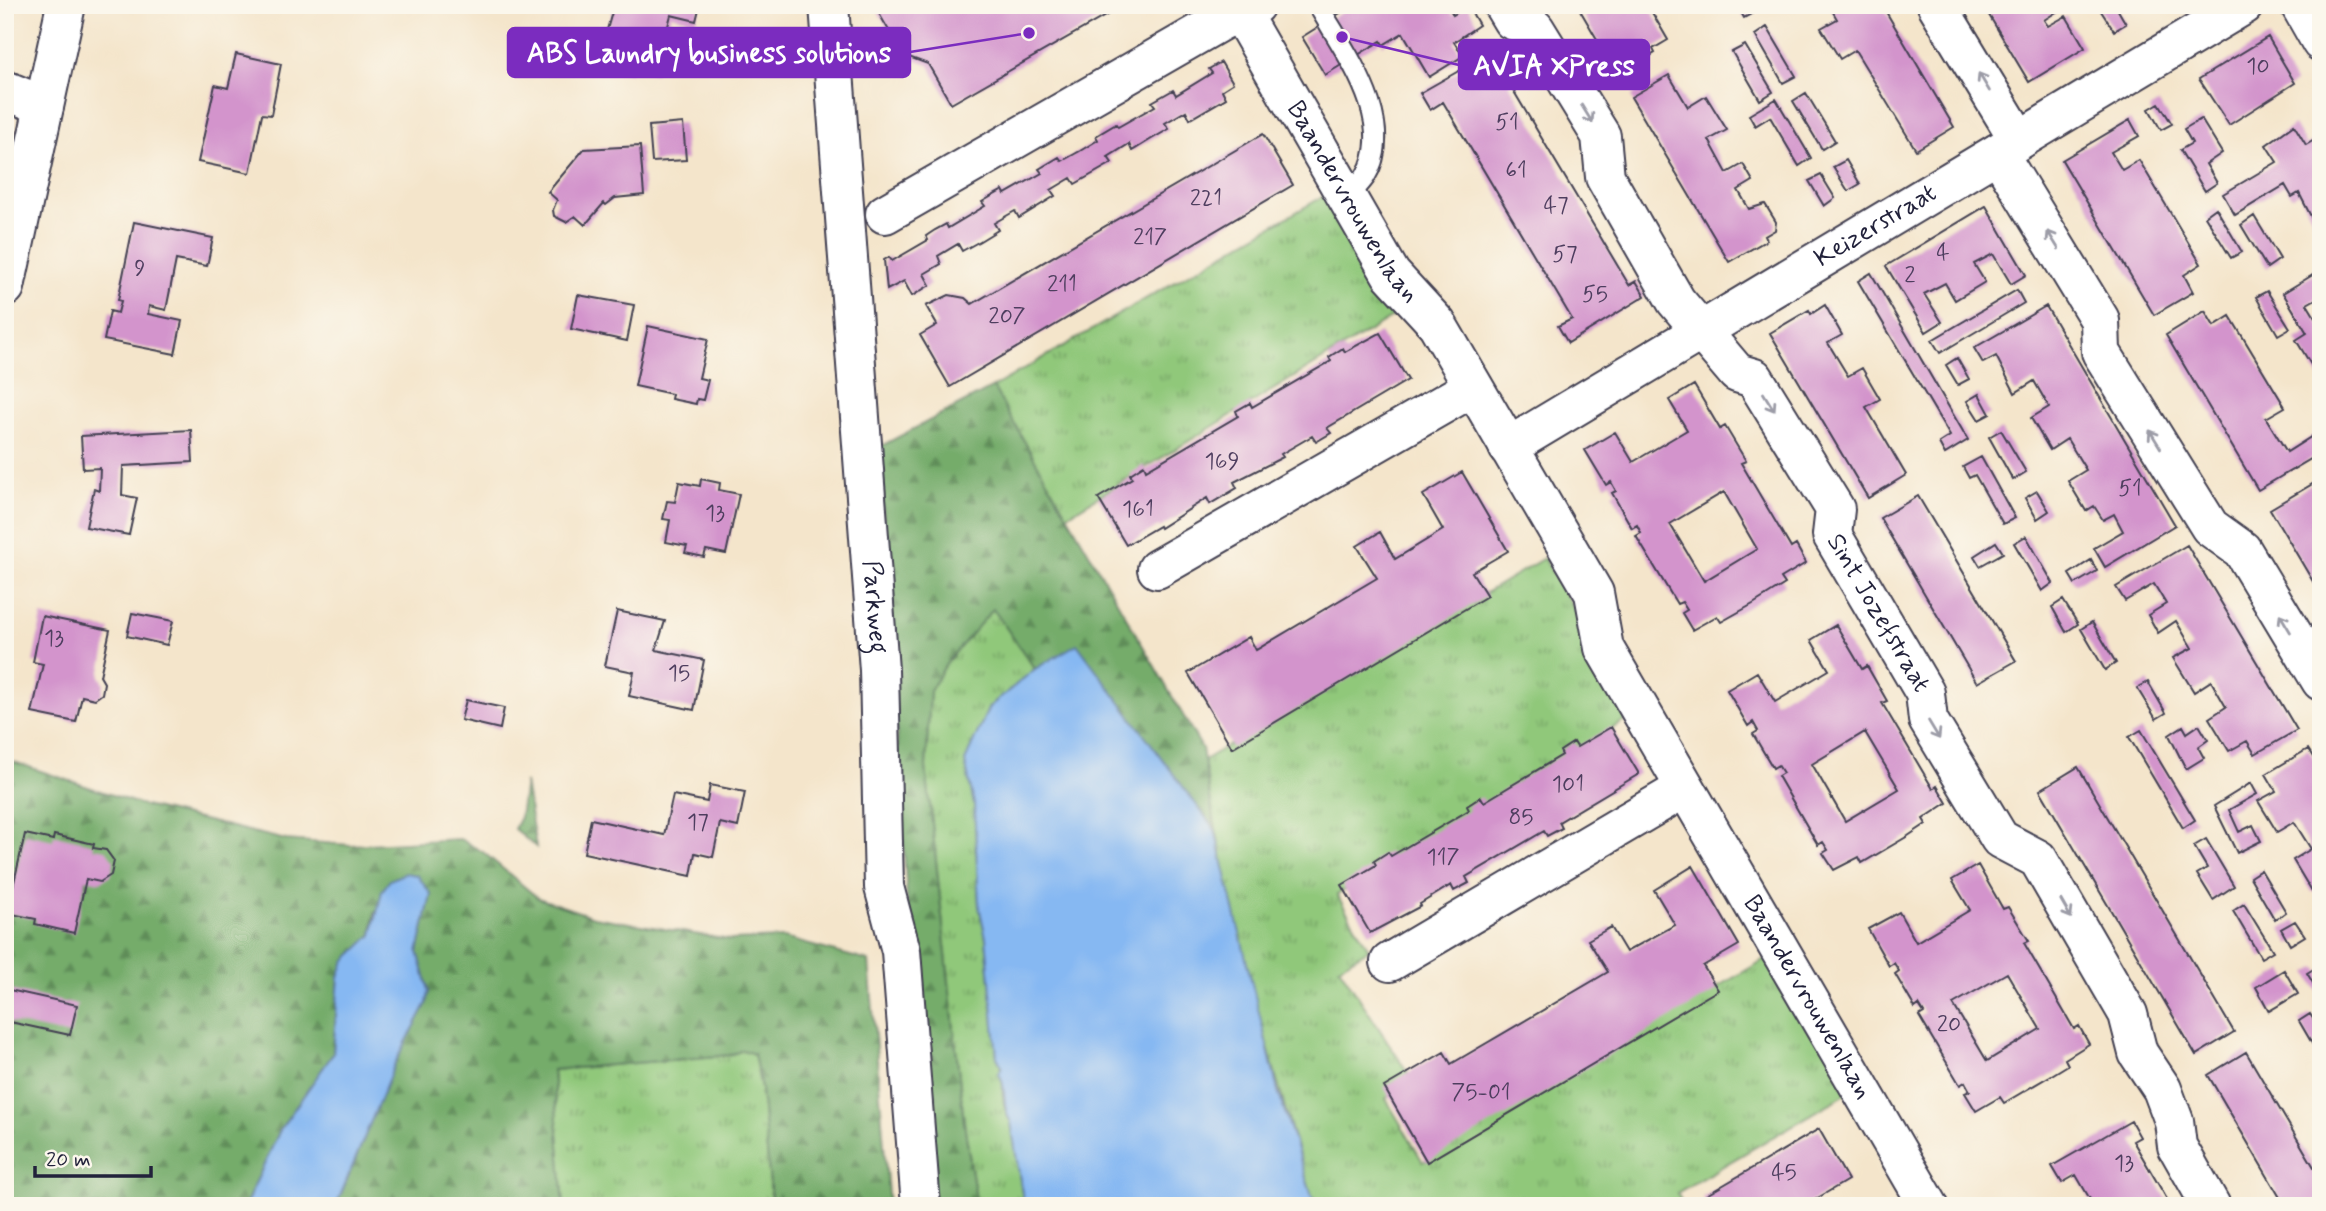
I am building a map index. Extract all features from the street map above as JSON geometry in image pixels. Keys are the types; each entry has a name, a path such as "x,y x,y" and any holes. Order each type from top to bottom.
{"street":[{"path":"5,287 66,5"},
{"name":"Parkweg","path":"829,5 879,670 884,887 901,951 920,1206"},
{"name":"Sint Jozefstraat","path":"1503,5 1512,20 1535,29 1601,136 1605,177 1676,300 1737,373 1754,378 1835,509 1832,535 1925,693 1928,720 2000,839 2038,859 2045,871 2127,1014 2138,1053 2162,1089 2174,1121 2177,1146 2211,1206"},
{"path":"1937,5 2008,147 2100,320 2101,352 2210,527 2242,550 2321,681"},
{"name":"Keizerstraat","path":"1508,447 2244,5"},
{"path":"2300,5 2321,42"},
{"name":"Baandervrouwenlaan","path":"885,214 1244,8 1391,274 1437,324 1594,593 1604,648 1928,1206"},
{"path":"5,90 44,106"},
{"path":"1157,569 1473,387"},
{"path":"1390,962 1685,788"}],"lane":[{"path":"1318,5 1371,101 1375,121 1373,150 1366,175 1347,198"}],"green space":[{"path":"1329,193 1399,313 1066,516 993,387"},
{"path":"993,387 1202,748 1215,830 1077,645 1035,669 993,609 948,661 930,691 926,767 964,1122 977,1206 926,1206 879,447"},
{"path":"1544,558 1636,714 1337,895 1369,949 1339,967 1410,1076 1386,1099 1423,1162 1777,952 1858,1087 1677,1193 1684,1206 1315,1206 1251,985 1225,873 1204,760"},
{"path":"993,608 1035,669 989,707 965,761 974,804 979,906 986,938 997,1057 1002,1073 1004,1107 1011,1122 1024,1206 977,1206 964,1122 926,767 930,691 948,661"},
{"path":"5,759 145,806 286,840 350,845 460,839 483,852 538,898 594,917 730,940 784,938 869,961 889,1206 772,1206 761,1089 754,1054 743,1050 730,1055 553,1070 564,1206 336,1206 395,1063 427,1003 429,991 418,952 431,894 375,912 372,935 345,962 339,977 333,1054 281,1128 245,1206 5,1206"},
{"path":"525,782 536,847 514,829 520,817"},
{"path":"743,1050 754,1054 761,1089 772,1206 564,1206 553,1070 730,1055"}],"water":[{"path":"1077,644 1215,830 1278,1091 1315,1206 1024,1206 1011,1122 1006,1111 999,1073 1002,1066 997,1057 986,938 979,906 974,804 965,761 989,707 1035,669"},
{"path":"405,873 417,875 431,894 418,952 429,991 427,1003 395,1063 336,1206 245,1206 281,1128 333,1054 339,977 345,961 372,935 382,891 390,880"}],"building":[{"path":"614,5 700,5 696,21 671,15 655,74 632,67 630,73 597,65"},
{"path":"874,5 1118,5 1119,8 951,104 928,64 895,52 898,46"},
{"path":"1353,5 1448,5 1453,15 1468,6 1479,25 1454,42 1463,56 1429,77 1403,33 1383,45 1381,41 1325,75 1302,37"},
{"path":"1577,5 1652,5 1650,9 1668,40 1653,49 1655,53 1618,75"},
{"path":"1737,5 1753,5 1757,11 1744,18"},
{"path":"1829,5 1882,5 1954,127 1916,150 1855,50 1840,59 1821,28 1837,19"},
{"path":"1983,5 2055,5 2058,11 2044,20 2048,26 2066,16 2085,48 2029,82"},
{"path":"2115,5 2126,24 2114,31 2099,8"},
{"path":"1767,27 1796,76 1783,83 1755,35"},
{"path":"2268,37 2295,83 2229,125 2199,79"},
{"path":"1745,45 1773,92 1760,100 1732,52"},
{"path":"1499,48 1508,63 1500,68 1629,285 1636,281 1645,296 1568,343 1558,326 1572,319 1443,102 1430,110 1420,93"},
{"path":"236,54 281,64 271,115 262,114 250,173 198,162 215,85 228,88"},
{"path":"1221,62 1233,83 1222,90 1226,98 1190,119 1186,111 1165,123 1169,129 1132,151 1129,144 1108,157 1112,163 1075,184 1071,178 1051,190 1055,196 1019,218 1015,211 994,223 998,230 980,241 962,251 958,244 938,256 941,264 924,274 930,285 912,296 904,281 887,290 884,260 889,257 892,261 928,240 926,236 935,230 946,224 948,228 985,206 982,202 992,196 1003,190 1005,194 1042,173 1039,169 1059,157 1062,161 1080,151 1098,140 1096,136 1155,106 1152,102 1173,90 1176,95 1212,73 1209,69"},
{"path":"1669,75 1688,107 1706,96 1727,130 1709,140 1727,173 1743,164 1753,181 1738,190 1749,209 1765,204 1776,222 1775,230 1765,236 1767,240 1729,262 1631,97"},
{"path":"1806,93 1835,141 1822,149 1793,101"},
{"path":"1776,99 1811,158 1799,166 1770,117 1755,126 1749,115"},
{"path":"2159,103 2172,124 2161,130 2149,109"},
{"path":"2201,119 2222,153 2206,164 2217,183 2205,191 2180,150 2192,143 2184,129"},
{"path":"2130,120 2139,136 2111,152 2122,170 2139,160 2201,264 2184,275 2193,292 2154,315 2062,160"},
{"path":"683,123 686,160 652,162 649,126"},
{"path":"2294,125 2306,145 2321,136 2321,236 2299,193 2292,197 2285,185 2235,215 2223,194 2277,162 2266,145"},
{"path":"1263,134 1293,185 950,387 920,335 937,325 926,306 949,295 965,298 972,304"},
{"path":"640,146 644,195 615,198 606,205 604,203 585,225 575,216 566,222 554,216 557,200 548,192 584,149"},
{"path":"1846,160 1860,184 1848,191 1833,167"},
{"path":"1821,175 1835,198 1824,206 1809,181"},
{"path":"1986,206 2026,275 2011,284 1993,254 1974,264 1985,282 1955,300 1945,283 1924,294 1942,322 1926,332 1886,266"},
{"path":"2216,208 2242,252 2231,258 2205,216"},
{"path":"2254,216 2280,259 2267,268 2241,225"},
{"path":"134,222 213,238 207,266 176,260 166,310 149,306 148,314 182,321 175,354 104,340 110,311 118,313 121,301 118,300"},
{"path":"2321,270 2321,296 2307,304 2321,327 2321,381 2296,340 2307,333 2283,293"},
{"path":"1871,273 1968,440 1945,454 1939,443 1950,436 1858,281"},
{"path":"2017,290 2024,303 1940,353 1932,340"},
{"path":"2267,291 2290,328 2278,335 2256,297"},
{"path":"578,295 634,305 627,341 571,329"},
{"path":"1825,305 1842,335 1828,343 1848,376 1862,368 1880,399 1866,407 1906,475 1868,498 1770,333 1809,310 1811,314"},
{"path":"2046,306 2175,525 2105,567 2094,548 2123,531 2114,514 2103,520 2094,506 2086,511 2068,481 2086,470 2067,439 2050,450 2031,418 2049,407 2034,381 2015,393 1996,356 1983,363 1974,348"},
{"path":"2205,311 2214,326 2230,316 2285,407 2266,418 2287,452 2314,435 2321,446 2321,453 2258,490 2166,335"},
{"path":"648,326 708,339 699,378 708,380 703,400 697,399 696,404 671,399 672,394 635,386"},
{"path":"1380,333 1408,380 1327,428 1331,433 1316,442 1312,436 1281,454 1283,457 1234,482 1237,488 1210,504 1207,498 1160,528 1159,526 1126,545 1098,498 1132,478 1130,474 1144,465 1146,470 1238,416 1236,411 1250,403 1252,407 1331,361 1329,357 1343,348 1345,352"},
{"path":"1957,358 1969,379 1958,385 1946,365"},
{"path":"1694,385 1720,429 1725,426 1746,461 1741,463 1791,548 1796,545 1806,563 1781,578 1785,584 1753,604 1721,622 1717,616 1692,630 1682,613 1687,610 1682,602 1677,604 1636,536 1641,533 1637,525 1632,528 1612,493 1616,491 1611,482 1606,485 1585,450 1615,432 1633,462 1687,430 1669,400","holes":["1724,492 1757,549 1704,581 1670,524"]},
{"path":"1979,394 1990,414 1979,420 1967,401"},
{"path":"191,430 193,462 123,466 122,495 137,498 129,535 86,527 94,489 99,491 100,468 83,469 81,436"},
{"path":"2001,430 2026,472 2013,480 1989,437"},
{"path":"1981,457 2015,518 2003,524 1975,475 1969,478 1963,467"},
{"path":"1462,472 1508,551 1472,572 1487,596 1232,748 1188,673 1249,637 1256,650 1377,578 1357,546 1380,532 1395,559 1443,530 1423,495"},
{"path":"701,479 720,483 719,490 739,494 726,554 706,550 704,557 685,553 687,546 666,542 670,520 663,519 667,501 675,502 679,482 700,486"},
{"path":"2321,479 2318,503 2321,595 2270,509"},
{"path":"2037,491 2049,511 2037,519 2025,498"},
{"path":"1918,496 2016,661 1977,683 1880,518"},
{"path":"2026,536 2053,583 2042,591 2014,543"},
{"path":"1996,542 2003,553 1980,566 1974,556"},
{"path":"2187,545 2297,730 2255,754 2247,741 2229,751 2209,718 2226,707 2211,681 2194,692 2173,658 2192,648 2176,621 2158,633 2148,615 2166,604 2154,584 2125,601 2116,587"},
{"path":"2091,560 2097,571 2075,584 2069,574"},
{"path":"2063,600 2078,624 2066,632 2052,607"},
{"path":"617,611 665,621 656,650 704,660 694,710 629,696 634,672 605,666"},
{"path":"132,613 173,621 167,645 127,636"},
{"path":"42,616 110,630 100,676 104,683 102,694 95,699 82,696 76,722 32,713 43,664 33,662"},
{"path":"2092,622 2116,663 2105,670 2081,629"},
{"path":"1836,625 1862,669 1867,666 1887,701 1882,703 1933,789 1937,786 1947,803 1923,819 1926,824 1908,836 1862,863 1859,857 1834,870 1823,853 1828,850 1823,842 1818,845 1778,776 1783,773 1778,765 1773,768 1753,734 1758,731 1753,722 1748,726 1727,690 1757,672 1775,702 1829,670 1811,640","holes":["1865,732 1899,789 1845,821 1812,764"]},
{"path":"2148,682 2166,713 2156,719 2137,688"},
{"path":"466,700 504,708 500,729 461,720"},
{"path":"2199,725 2208,740 2198,747 2204,758 2186,769 2169,735 2183,726 2187,733"},
{"path":"1611,727 1639,774 1559,822 1562,828 1547,836 1544,831 1466,877 1469,883 1454,891 1451,885 1420,904 1421,906 1370,933 1342,885 1376,865 1374,861 1388,852 1391,856 1469,810 1467,806 1481,797 1484,802 1562,755 1560,751 1574,742 1577,747"},
{"path":"2141,730 2195,820 2183,828 2129,737"},
{"path":"2308,749 2321,770 2321,898 2316,890 2312,892 2293,860 2311,849 2294,822 2277,832 2258,801 2276,791 2266,774"},
{"path":"2078,767 2234,1032 2196,1055 2040,790"},
{"path":"2251,783 2257,794 2229,810 2239,832 2253,825 2261,841 2237,853 2214,806"},
{"path":"710,785 745,792 738,827 720,823 713,857 695,853 691,876 584,853 591,819 664,835 673,795 707,802"},
{"path":"25,834 53,840 54,835 94,844 93,848 106,850 114,861 111,875 100,882 86,879 74,933 35,924 36,919 7,913"},
{"path":"2206,839 2234,886 2213,900 2197,874 2207,868 2194,846"},
{"path":"1978,865 2003,909 2008,907 2029,941 2024,943 2074,1029 2079,1026 2089,1044 2065,1059 2068,1065 2050,1076 2004,1103 2000,1097 1976,1111 1965,1093 1970,1091 1965,1082 1960,1085 1919,1016 1924,1013 1919,1005 1915,1008 1895,974 1899,971 1894,963 1889,966 1868,929 1899,912 1916,942 1970,910 1952,880","holes":["2007,973 2040,1029 1987,1061 1953,1004"]},
{"path":"1693,866 1739,945 1703,966 1718,990 1427,1162 1384,1087 1444,1052 1451,1064 1608,972 1588,940 1611,927 1626,952 1675,925 1654,890"},
{"path":"2261,870 2286,912 2275,920 2250,877"},
{"path":"2244,904 2273,951 2261,958 2233,911"},
{"path":"2295,921 2305,936 2290,945 2281,929"},
{"path":"2317,967 2321,973 2319,993 2307,973"},
{"path":"2284,970 2298,994 2269,1011 2256,987"},
{"path":"5,989 77,1005 70,1035 10,1022 5,1037"},
{"path":"2310,1014 2321,1031 2321,1040 2313,1045 2299,1021"},
{"path":"2246,1052 2321,1179 2321,1206 2285,1206 2208,1075"},
{"path":"2131,1121 2140,1137 2133,1141 2171,1206 2094,1206 2076,1175 2062,1183 2052,1166"},
{"path":"1819,1129 1848,1180 1804,1206 1708,1206 1703,1197"}],"place":[{"name":"ABS Laundry business solutions","path":"1029,33"},
{"name":"AVIA XPress","path":"1342,37"}]}
